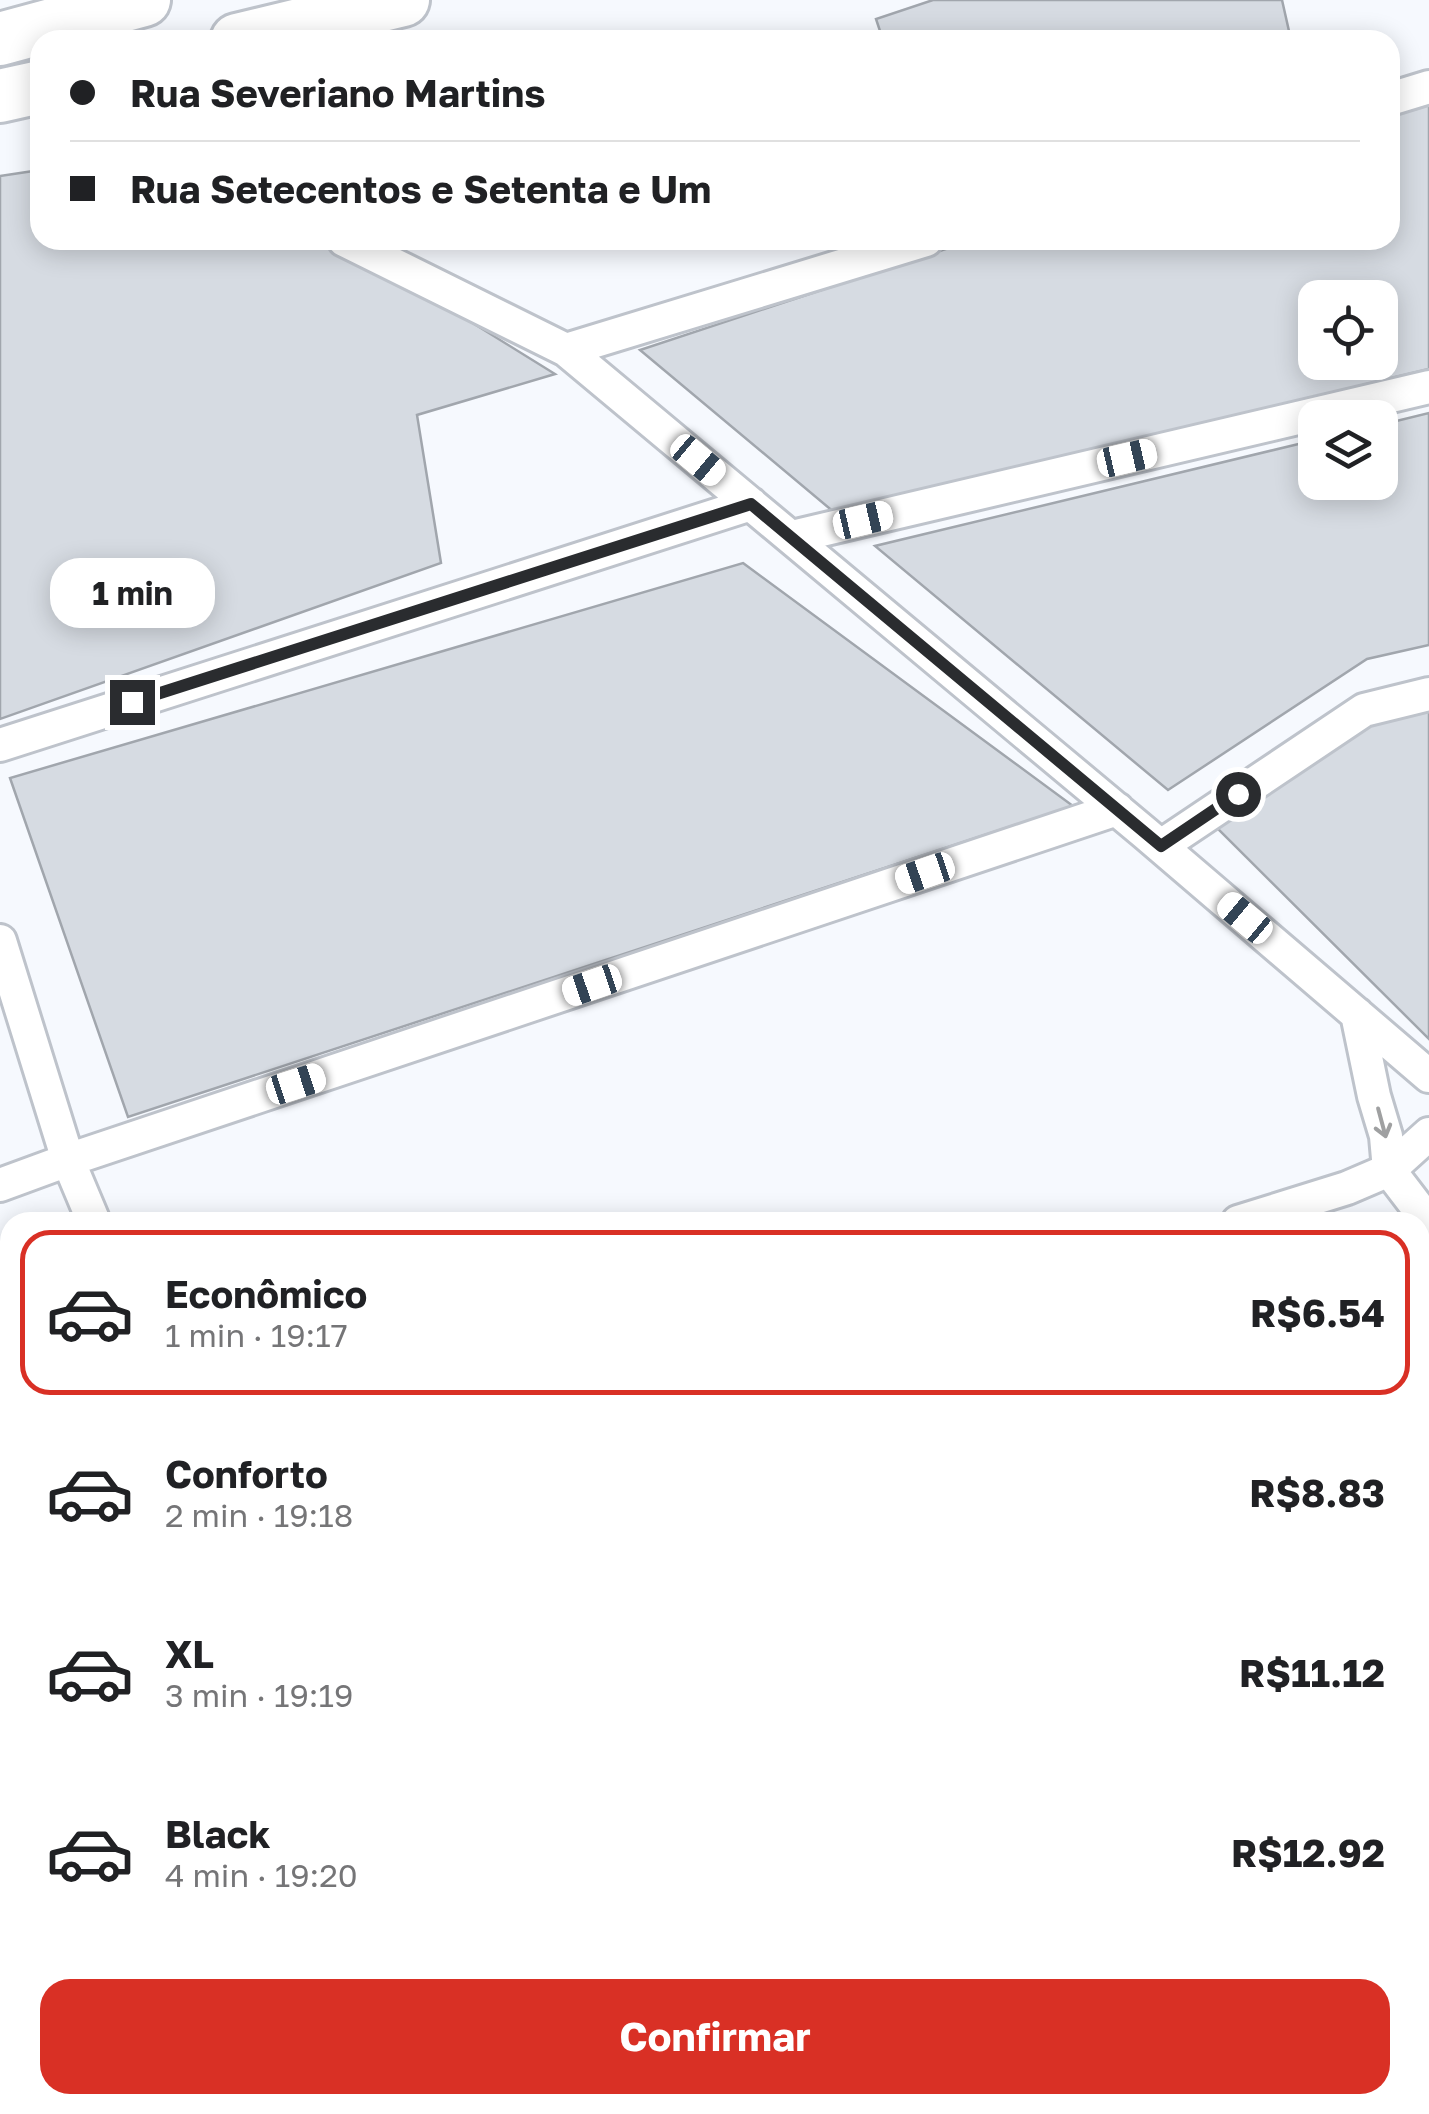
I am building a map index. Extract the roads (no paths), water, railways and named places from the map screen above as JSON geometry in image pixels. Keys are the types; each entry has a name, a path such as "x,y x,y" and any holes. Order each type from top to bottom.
{"main road":[{"path":"33,30 144,0"},
{"path":"278,30 403,0"},
{"path":"0,39 30,31"}],"street":[{"path":"1400,96 1429,87"},
{"path":"364,250 566,350 1161,846 1429,1076"},
{"path":"566,350 893,250"},
{"path":"792,537 1429,387"},
{"path":"0,745 751,504"},
{"path":"1161,846 1364,710 1429,694"},
{"path":"0,1185 1117,810"},
{"path":"0,940 68,1160 90,1212"},
{"path":"1357,1014 1386,1136 1389,1170 1419,1212"},
{"path":"1270,1212 1389,1170 1429,1134"}]}
